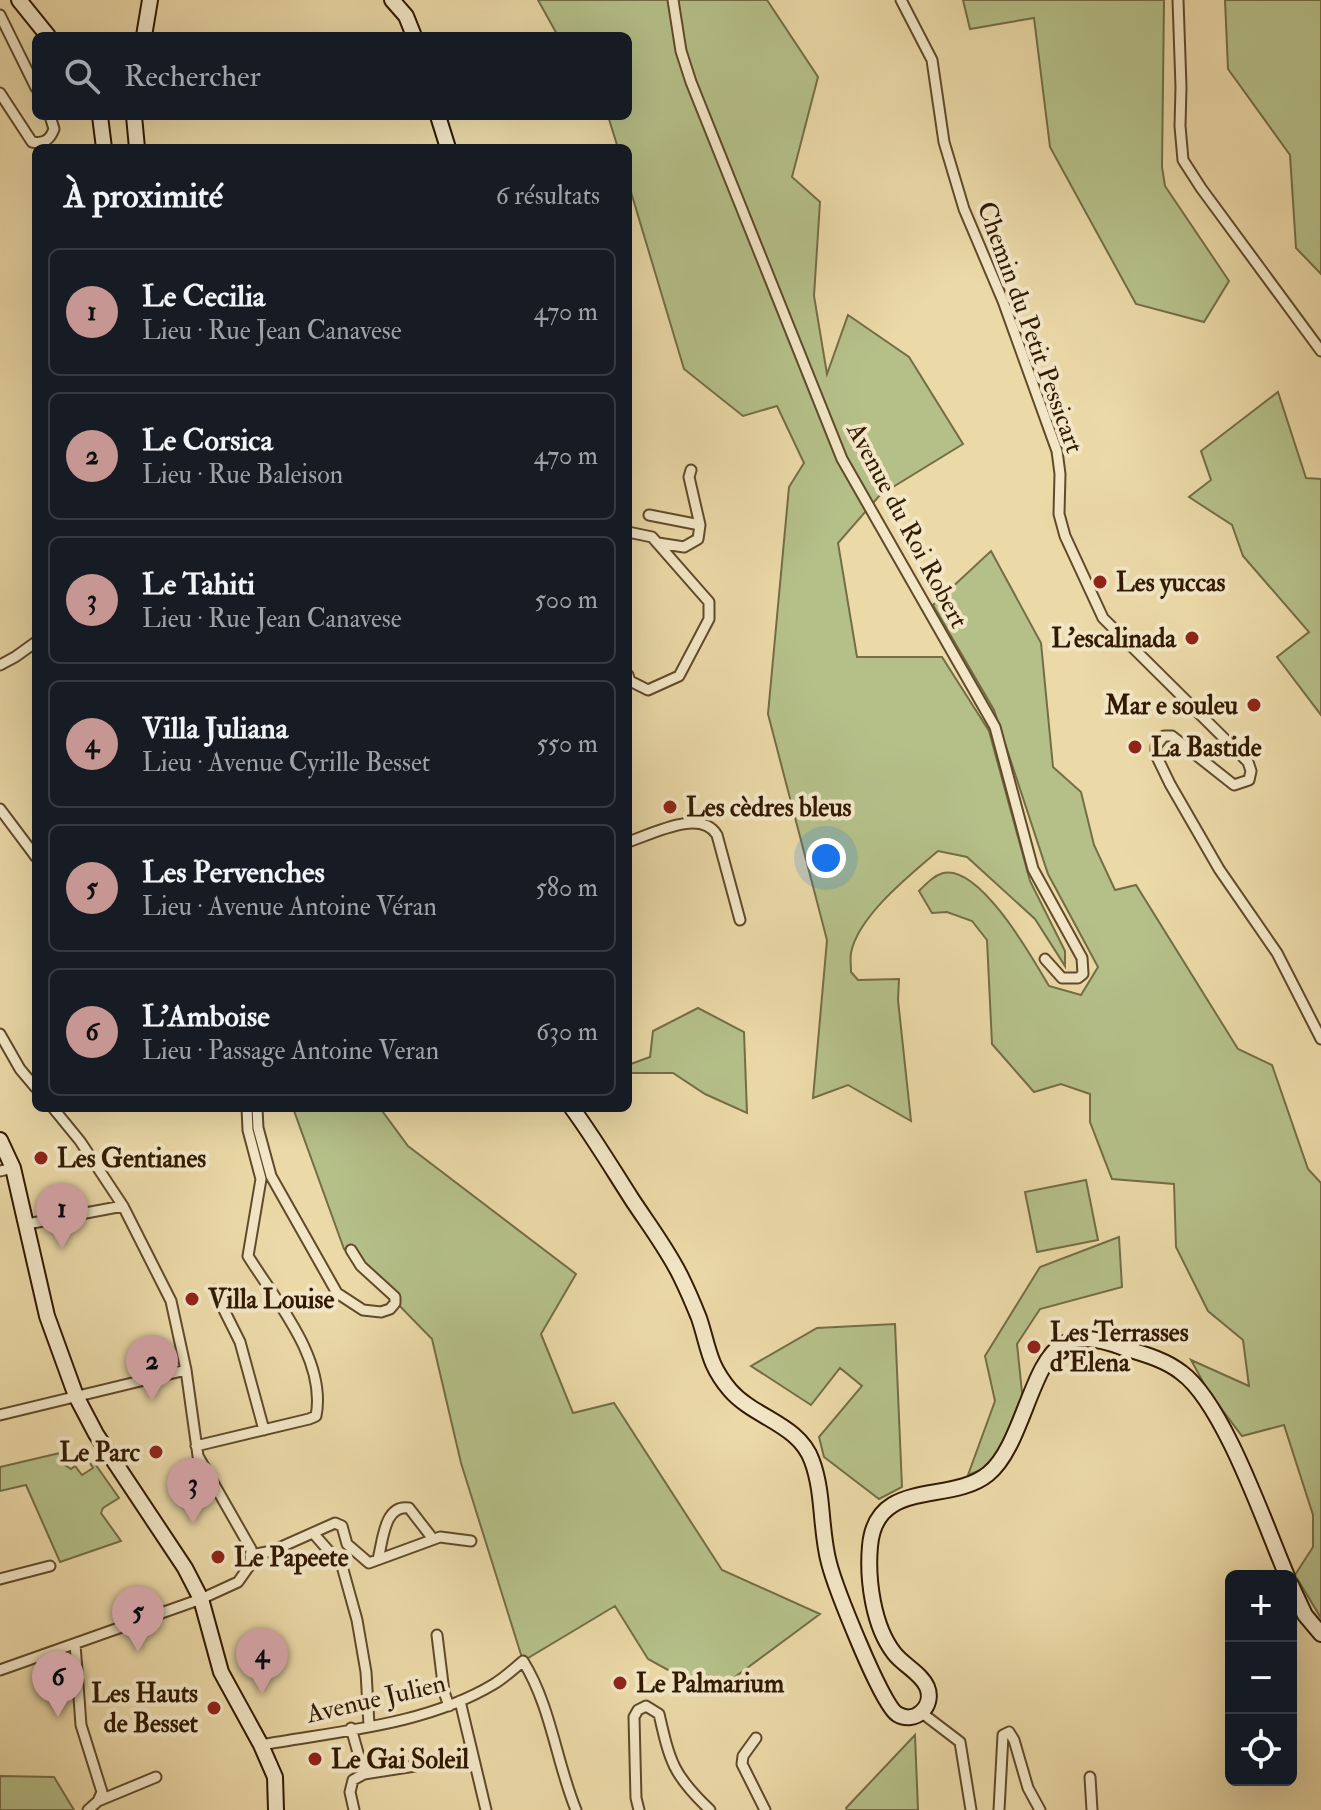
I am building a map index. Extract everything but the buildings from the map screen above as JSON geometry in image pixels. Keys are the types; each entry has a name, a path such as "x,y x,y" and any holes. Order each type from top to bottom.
{"street":[{"path":"19,0 45,32"},
{"path":"145,32 150,0"},
{"path":"392,0 406,16 412,32"},
{"name":"Avenue du Roi Robert","path":"673,0 681,51 691,82 842,459 995,727 1033,869 1082,958 1083,974 1078,978 1062,978 1045,959"},
{"name":"Chemin du Petit Pessicart","path":"901,0 932,60 944,142 964,209 1003,301 1057,451 1059,514 1065,536 1103,618 1248,762 1251,771 1249,780 1234,785 1172,736 1164,736 1156,746 1156,755 1170,784 1219,869 1282,961 1321,1039"},
{"path":"1178,0 1183,160 1321,351"},
{"path":"0,15 32,80"},
{"path":"0,93 32,142 44,143 49,139 54,129 51,120"},
{"path":"100,120 104,144"},
{"path":"134,120 137,144"},
{"path":"439,120 447,144"},
{"path":"658,543 684,547 698,539 700,525 689,477 691,470"},
{"path":"649,515 700,525"},
{"path":"632,533 652,537 709,602 709,619 679,676 648,690 632,682"},
{"path":"0,665 32,645"},
{"path":"0,809 32,852"},
{"path":"632,841 688,823 712,826 731,880 731,894 740,920"},
{"path":"0,1034 32,1083"},
{"path":"0,1670 201,1599 238,1582 250,1565 251,1549 198,1456 186,1370 171,1301 123,1206 80,1141 56,1112"},
{"path":"196,1446 316,1416 319,1401 318,1387 304,1345 248,1256 261,1179 248,1130 247,1112"},
{"path":"257,1112 258,1128 271,1176 337,1293 363,1310 381,1312 390,1309 395,1297 361,1266 351,1250"},
{"path":"575,1112 670,1256 688,1292 706,1350 718,1375 750,1410 788,1430 805,1447 816,1475 829,1563 879,1689 892,1711 907,1718 922,1713 929,1699 927,1684 896,1656 882,1632 870,1576 872,1535 882,1513 891,1505 914,1495 977,1481 997,1465 1012,1440 1046,1361 1064,1343 1090,1339 1114,1344 1171,1365 1196,1385 1232,1445 1284,1570"},
{"path":"0,1140 27,1224 47,1316 76,1396 96,1434 185,1568 201,1599 221,1672 275,1777 276,1810"},
{"path":"27,1224 123,1206"},
{"path":"214,1290 240,1342 264,1430"},
{"path":"0,1415 186,1370"},
{"path":"378,1559 387,1522 393,1511 402,1507 409,1508 433,1539"},
{"path":"250,1555 272,1551 335,1523 342,1526 347,1544 369,1563 440,1537 471,1541"},
{"path":"313,1533 342,1566 357,1620 366,1672 369,1725"},
{"path":"0,1579 50,1566"},
{"path":"1297,1598 1305,1615 1321,1634"},
{"path":"437,1635 444,1692 449,1706"},
{"path":"75,1644 81,1725 102,1792 98,1801"},
{"name":"Avenue Julien","path":"261,1745 410,1718 449,1706 497,1682 523,1661 533,1677 552,1731 564,1781 576,1810"},
{"path":"460,1701 486,1810"},
{"path":"639,1810 634,1717 638,1710 646,1706 659,1714 678,1777 710,1810"},
{"path":"922,1713 960,1742 971,1810"},
{"path":"351,1728 364,1774"},
{"path":"999,1810 1003,1735 1009,1732 1028,1788 1040,1810"},
{"path":"756,1738 743,1756 742,1764 765,1810"},
{"path":"354,1810 350,1792 353,1780 364,1774 415,1766"},
{"path":"88,1810 98,1801 156,1777"},
{"path":"1090,1777 1092,1810"}],"green space":[{"path":"538,0 767,0 818,77 792,177 820,202 814,296 827,374 848,315 909,357 963,444 880,495 838,543 857,657 942,657 989,731 1030,881 1065,951 1065,966 1035,919 967,857 938,851 887,897 856,939 851,953 851,972 858,980 899,979 898,1000 911,1121 848,1085 813,1098 827,940 768,714 789,487 804,463 777,406 743,416 684,369 632,195 632,144 617,144 609,120 632,120 632,32 556,32"},
{"path":"963,0 1164,0 1162,167 1165,186 1229,281 1204,322 1136,304 1050,147 1034,18 970,29"},
{"path":"1225,0 1321,0 1321,274 1296,248 1290,155 1228,69"},
{"path":"1278,392 1306,478 1321,479 1321,715 1277,657 1309,632 1243,556 1232,525 1189,497 1211,480 1201,451"},
{"path":"991,551 1041,643 1053,767 1081,792 1094,845 1115,890 1136,885 1238,1049 1272,1065 1308,1169 1321,1183 1321,1618 1297,1578 1297,1572 1313,1547 1313,1515 1284,1425 1242,1436 1208,1391 1191,1360 1249,1386 1243,1340 1208,1311 1176,1247 1174,1184 1112,1179 1090,1122 1090,1094 1061,1084 1034,1092 992,1044 987,940 972,921 947,912 932,913 919,891 943,873 958,874 973,883 1004,916 1049,986 1081,995 1098,967 1048,874 994,710 933,605"},
{"path":"698,1008 744,1032 747,1113 705,1094 673,1073 632,1073 632,1064 650,1057 653,1031"},
{"path":"294,1112 383,1112 408,1146 576,1274 541,1334 573,1413 614,1403 722,1570 820,1614 712,1694 648,1659 615,1606 523,1661 461,1463 432,1339 344,1249"},
{"path":"1086,1180 1098,1240 1037,1252 1025,1192"},
{"path":"1119,1237 1122,1287 1040,1309 1017,1344 1023,1402 994,1465 968,1475 995,1401 985,1356 1040,1267"},
{"path":"895,1324 902,1487 879,1499 824,1457 819,1437 862,1386 840,1368 811,1405 751,1366 817,1328"},
{"path":"86,1451 119,1498 103,1508 101,1513 121,1541 60,1562 26,1485 0,1491 0,1467 60,1453 65,1465 71,1469 75,1466 82,1475 93,1468 84,1453"},
{"path":"915,1735 918,1810 847,1810 846,1808"},
{"path":"0,1776 54,1777 74,1810 0,1810"}],"place":[{"name":"Les yuccas","path":"1100,582"},
{"name":"L'escalinada","path":"1192,638"},
{"name":"Mar e souleu","path":"1254,705"},
{"name":"La Bastide","path":"1135,747"},
{"name":"Les cèdres bleus","path":"670,807"},
{"name":"Les Gentianes","path":"41,1158"},
{"name":"Le Cecilia","path":"62,1249"},
{"name":"Villa Louise","path":"192,1299"},
{"name":"Les Terrasses d'Elena","path":"1034,1347"},
{"name":"Le Corsica","path":"152,1401"},
{"name":"Le Parc","path":"156,1452"},
{"name":"Le Tahiti","path":"193,1524"},
{"name":"Le Papeete","path":"218,1557"},
{"name":"Les Pervenches","path":"138,1652"},
{"name":"Le Palmarium","path":"620,1683"},
{"name":"Villa Juliana","path":"262,1694"},
{"name":"Les Hauts de Besset","path":"214,1708"},
{"name":"L'Amboise","path":"58,1717"},
{"name":"Le Gai Soleil","path":"315,1759"}]}
